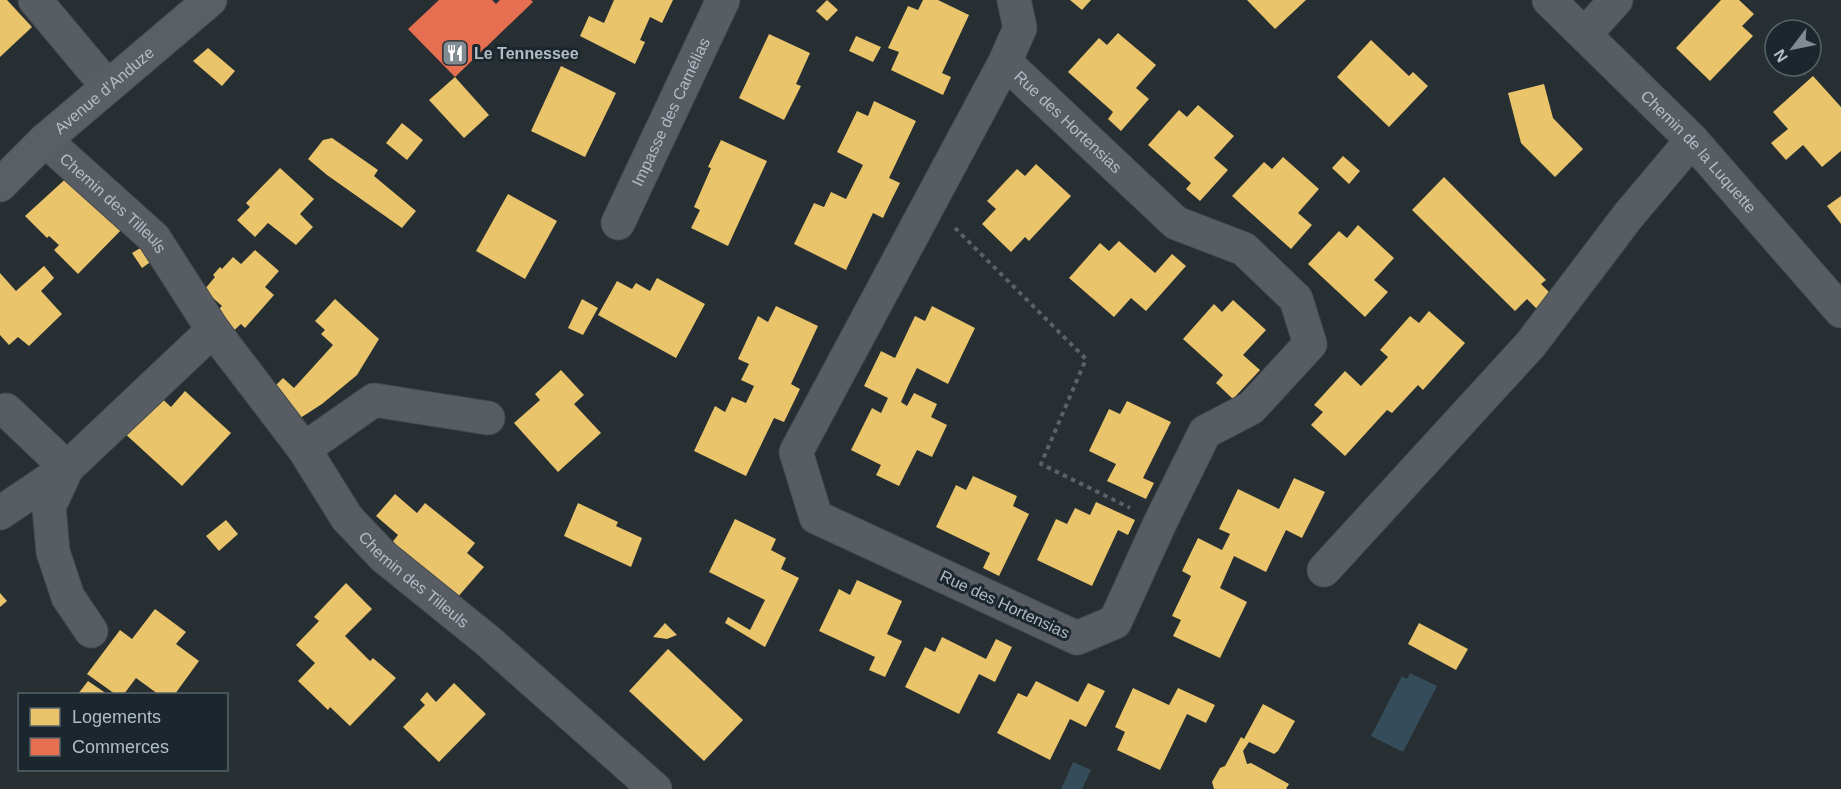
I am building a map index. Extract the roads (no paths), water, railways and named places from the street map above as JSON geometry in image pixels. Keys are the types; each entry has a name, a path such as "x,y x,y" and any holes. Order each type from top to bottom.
{"main road":[{"name":"Avenue d'Anduze","path":"0,185 45,140 210,0"}],"street":[{"path":"35,0 107,86"},
{"name":"Impasse des Camélias","path":"618,223 723,0"},
{"name":"Rue des Hortensias","path":"1005,62 1176,223 1244,249 1296,299 1310,344 1251,408 1205,432 1160,522 1115,622 1077,638 816,516 796,452 1005,62 1020,28 1014,0"},
{"name":"Chemin de la Luquette","path":"1549,0 1692,140 1841,311"},
{"path":"1585,34 1616,0"},
{"name":"Chemin des Tilleuls","path":"45,140 154,238 213,330 304,449 347,518 384,557 488,641 655,789"},
{"path":"1324,570 1531,344 1628,216 1692,140"},
{"path":"0,513 67,468 213,330"},
{"path":"304,449 374,400 488,418"},
{"path":"6,410 67,468"},
{"path":"67,468 49,507 53,552 68,597 91,631"}],"water":[{"path":"1410,673 1437,686 1403,752 1371,736 1402,676 1407,679"},
{"path":"1073,762 1091,770 1082,789 1061,789"}],"place":[{"name":"Le Tennessee","path":"455,53"}]}
